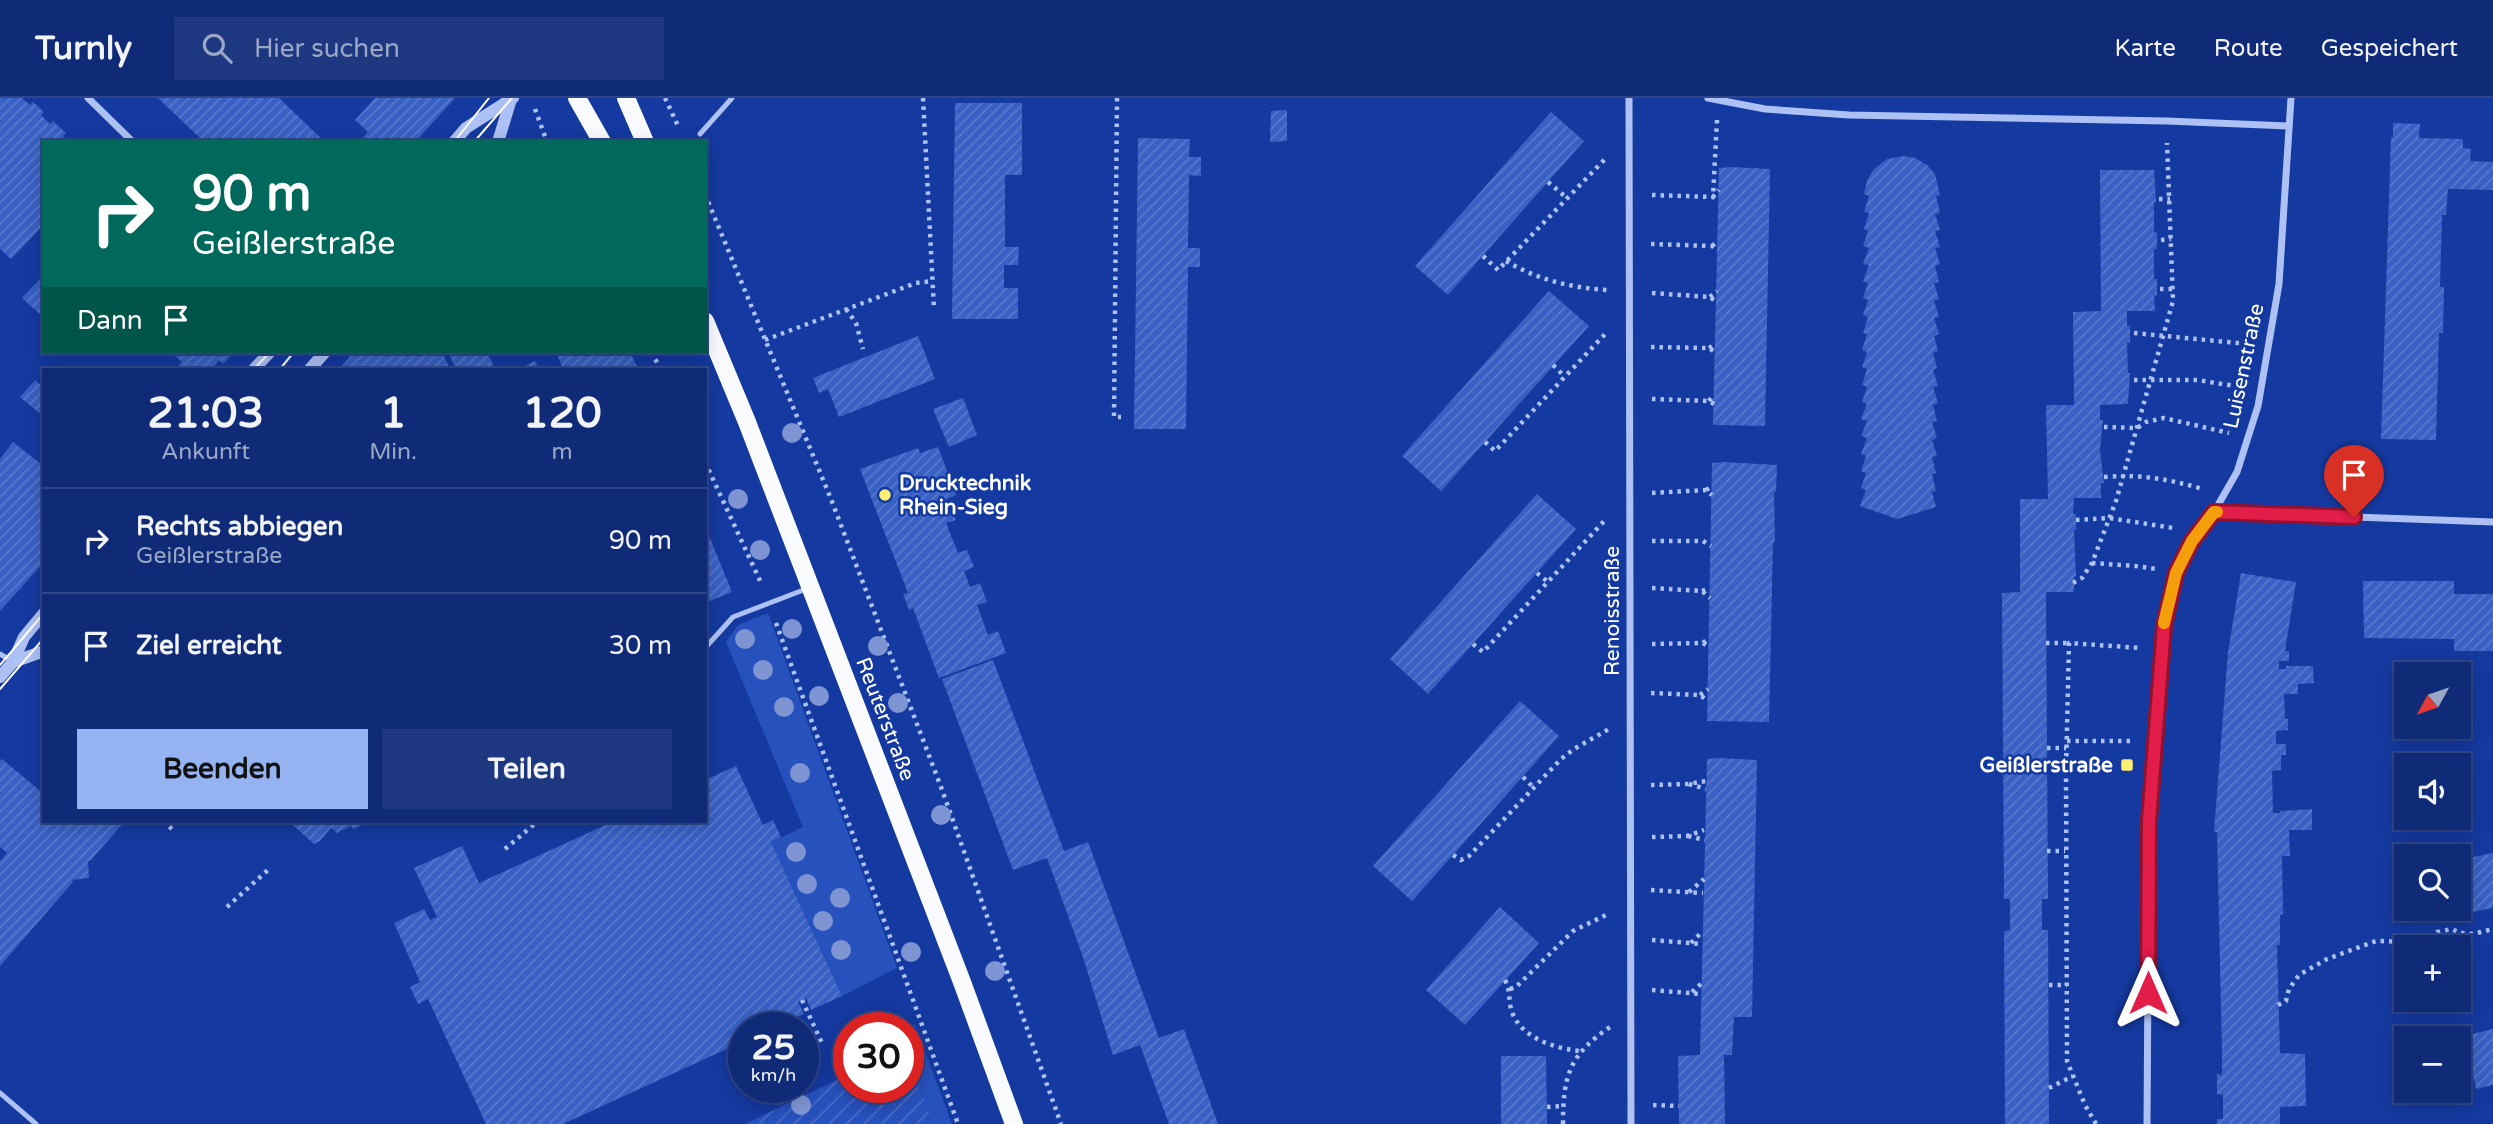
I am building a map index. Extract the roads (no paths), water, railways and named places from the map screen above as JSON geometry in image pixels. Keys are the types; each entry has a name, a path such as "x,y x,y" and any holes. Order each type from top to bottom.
{"main road":[{"path":"577,98 601,140"},
{"path":"626,98 644,140"},
{"name":"Reuterstraße","path":"707,328 747,422 1014,1124"}],"street":[{"path":"88,98 131,140"},
{"name":"Renoisstraße","path":"1629,98 1631,1124"},
{"path":"1708,98 1765,109 1849,115 2288,126"},
{"path":"1765,98 1765,109"},
{"name":"Luisenstraße","path":"2147,1124 2149,821 2164,626 2176,573 2237,472 2261,390 2278,284 2291,98"},
{"path":"456,140 466,128 512,99"},
{"path":"499,140 512,99"},
{"path":"255,368 268,354"},
{"path":"311,368 323,354"},
{"path":"2214,512 2493,522"},
{"path":"0,677 13,662 24,637 42,615"},
{"path":"13,662 42,651"}],"lane":[{"path":"700,134 732,98"},
{"path":"707,646 733,617 810,588"},
{"path":"0,654 13,662"},
{"path":"0,1093 36,1124"}],"tram line":[{"path":"456,140 489,98"},
{"path":"476,140 512,98"},
{"path":"255,368 268,354"},
{"path":"281,368 292,354"},
{"path":"0,665 42,615"},
{"path":"0,689 42,640"}],"place":[{"name":"Drucktechnik Rhein-Sieg","path":"885,495"},
{"name":"Geißlerstraße","path":"2127,765"}]}
